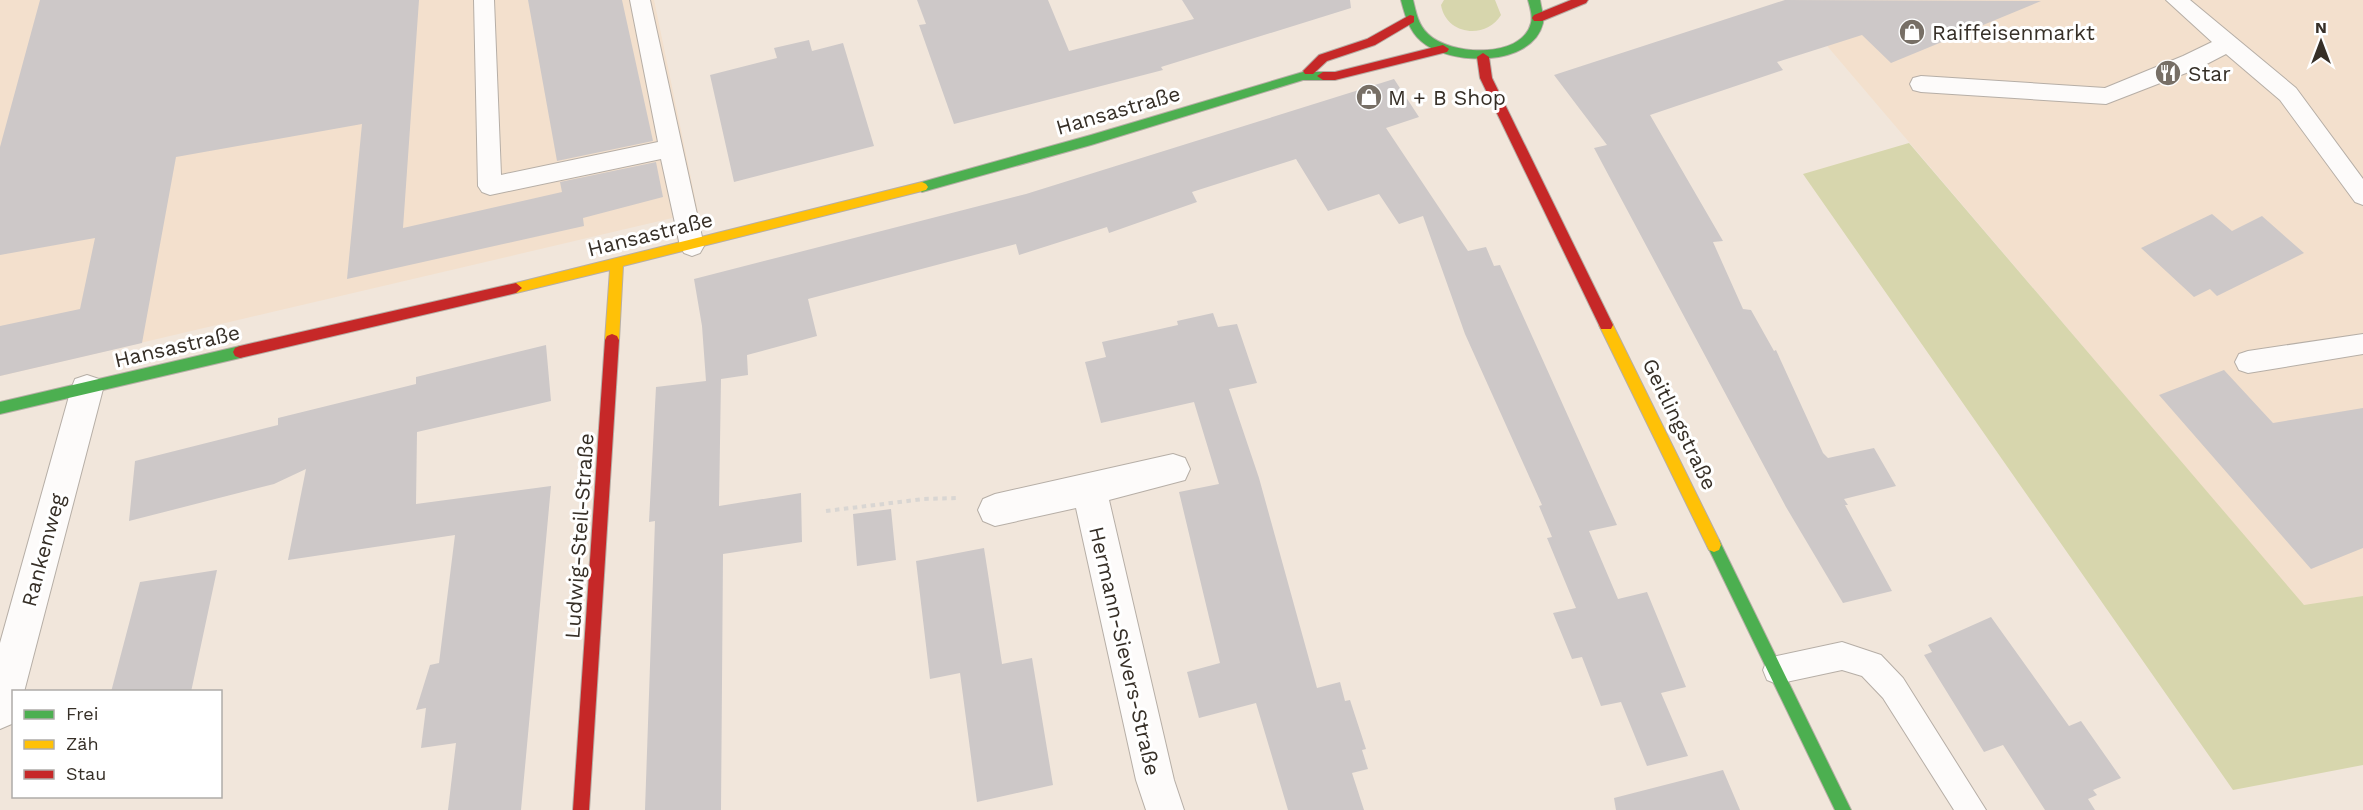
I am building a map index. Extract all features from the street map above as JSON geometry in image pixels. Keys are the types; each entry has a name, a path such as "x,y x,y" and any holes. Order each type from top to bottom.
{"street":[{"path":"1407,0 1410,19"},
{"path":"1534,0 1538,18 1582,0"},
{"name":"Hansastraße","path":"0,408 692,246 949,180 1303,76 1335,76 1443,50 1483,57 1515,49 1534,30 1538,18"},
{"name":"Hansastraße","path":"1303,76 1323,58 1371,42 1410,19 1422,36 1443,50"},
{"name":"Geitlingstraße","path":"1483,57 1486,78 1777,670 1843,810"},
{"name":"Ludwig-Steil-Straße","path":"581,810 617,264"},
{"name":"Rankenweg","path":"0,711 87,389"},
{"path":"995,510 1173,469"},
{"name":"Hermann-Sievers-Straße","path":"1089,490 1155,780 1165,810"}],"lane":[{"path":"484,0 490,186 670,148"},
{"path":"640,0 692,246"},
{"path":"2176,0 2288,94 2363,196"},
{"path":"1921,84 2106,96 2191,62 2228,43"},
{"path":"2248,362 2363,344"},
{"path":"1777,670 1842,656 1871,665 1893,688 1971,810"}],"path":[{"path":"826,511 924,499"}],"shaded area":[{"path":"0,0 654,0 698,212 0,376"},
{"path":"1788,0 2363,0 2363,596 2304,606"}],"green space":[{"path":"1444,0 1495,0 1501,15 1486,28 1467,31 1450,23 1444,15 1441,5"},
{"path":"1909,143 2304,605 2363,596 2363,765 2233,790 1803,174"}],"building":[{"path":"40,0 419,0 403,228 562,192 560,182 656,162 663,197 583,218 584,226 347,279 362,124 176,157 142,343 0,376 0,326 80,309 95,238 0,255 0,147"},
{"path":"528,0 622,0 653,141 557,161"},
{"path":"917,0 1048,0 1069,51 1194,19 1182,0 1350,0 1351,8 1161,67 1163,70 954,124 919,25 926,24"},
{"path":"1785,0 2041,1 1891,63 1862,35 1777,62 1783,70 1650,115 1723,241 1713,242 1743,309 1751,310 1774,351 1776,350 1823,453 1828,458 1874,448 1896,486 1844,499 1848,505 1845,505 1892,591 1843,603 1786,507 1594,148 1607,145 1554,75"},
{"path":"809,40 812,51 843,43 874,146 734,182 710,75 777,58 774,48"},
{"path":"1394,79 1419,117 1386,128 1468,251 1486,247 1494,266 1500,265 1617,525 1589,531 1618,599 1647,592 1686,687 1661,693 1688,756 1647,766 1621,702 1601,706 1582,657 1572,659 1553,613 1576,608 1547,538 1552,537 1539,506 1542,505 1465,334 1423,216 1399,224 1379,194 1328,211 1296,159 1192,192 1197,202 1109,233 1107,227 1019,255 1016,244 808,299 817,336 747,355 748,375 721,379 719,506 801,493 802,542 723,554 721,810 645,810 655,521 649,522 656,387 706,381 702,326 694,279 1026,194"},
{"path":"2212,214 2232,231 2262,216 2304,253 2217,296 2210,289 2194,297 2141,248"},
{"path":"1213,313 1218,327 1237,324 1257,383 1229,389 1259,478 1317,688 1340,682 1345,701 1350,700 1366,749 1362,750 1368,769 1352,773 1364,810 1288,810 1256,703 1199,718 1187,672 1220,663 1179,492 1219,484 1194,402 1101,423 1085,362 1106,357 1102,342 1178,325 1177,321"},
{"path":"546,345 551,401 417,432 416,504 551,486 521,810 448,810 456,743 421,748 426,708 416,710 430,665 439,663 455,535 288,560 306,469 274,484 129,521 135,461 278,425 278,418 416,384 416,377"},
{"path":"2224,370 2273,423 2363,408 2363,548 2311,569 2159,395"},
{"path":"891,509 896,560 857,566 853,514"},
{"path":"984,548 1002,664 1032,658 1053,785 977,802 960,673 930,679 916,561"},
{"path":"217,570 191,690 112,690 140,582"},
{"path":"1991,617 2069,726 2081,721 2121,778 2093,790 2097,795 2088,799 2095,810 2045,810 2003,745 1984,752 1924,655 1932,652 1928,645"},
{"path":"1723,770 1740,810 1616,810 1614,798"}],"traffic: fast":[{"path":"1407,0 1414,24 1426,39 1442,49 1473,54 1507,51 1521,45 1531,36 1537,23 1534,0"},
{"path":"922,187 1091,140 1303,76 1323,76"},
{"path":"0,408 240,352"},
{"path":"1714,545 1843,810"}],"traffic: slow":[{"path":"516,288 922,187"},
{"path":"612,340 617,264"},
{"path":"1606,325 1714,545"}],"traffic: jam":[{"path":"1538,18 1582,0"},
{"path":"1309,71 1323,58 1371,42 1410,19"},
{"path":"1323,76 1335,76 1443,49"},
{"path":"1483,57 1486,78 1606,325"},
{"path":"240,352 516,288"},
{"path":"581,810 612,340"}],"place":[{"name":"Raiffeisenmarkt","path":"1912,32"},
{"name":"Star","path":"2168,73"},
{"name":"M + B Shop","path":"1369,97"}]}
